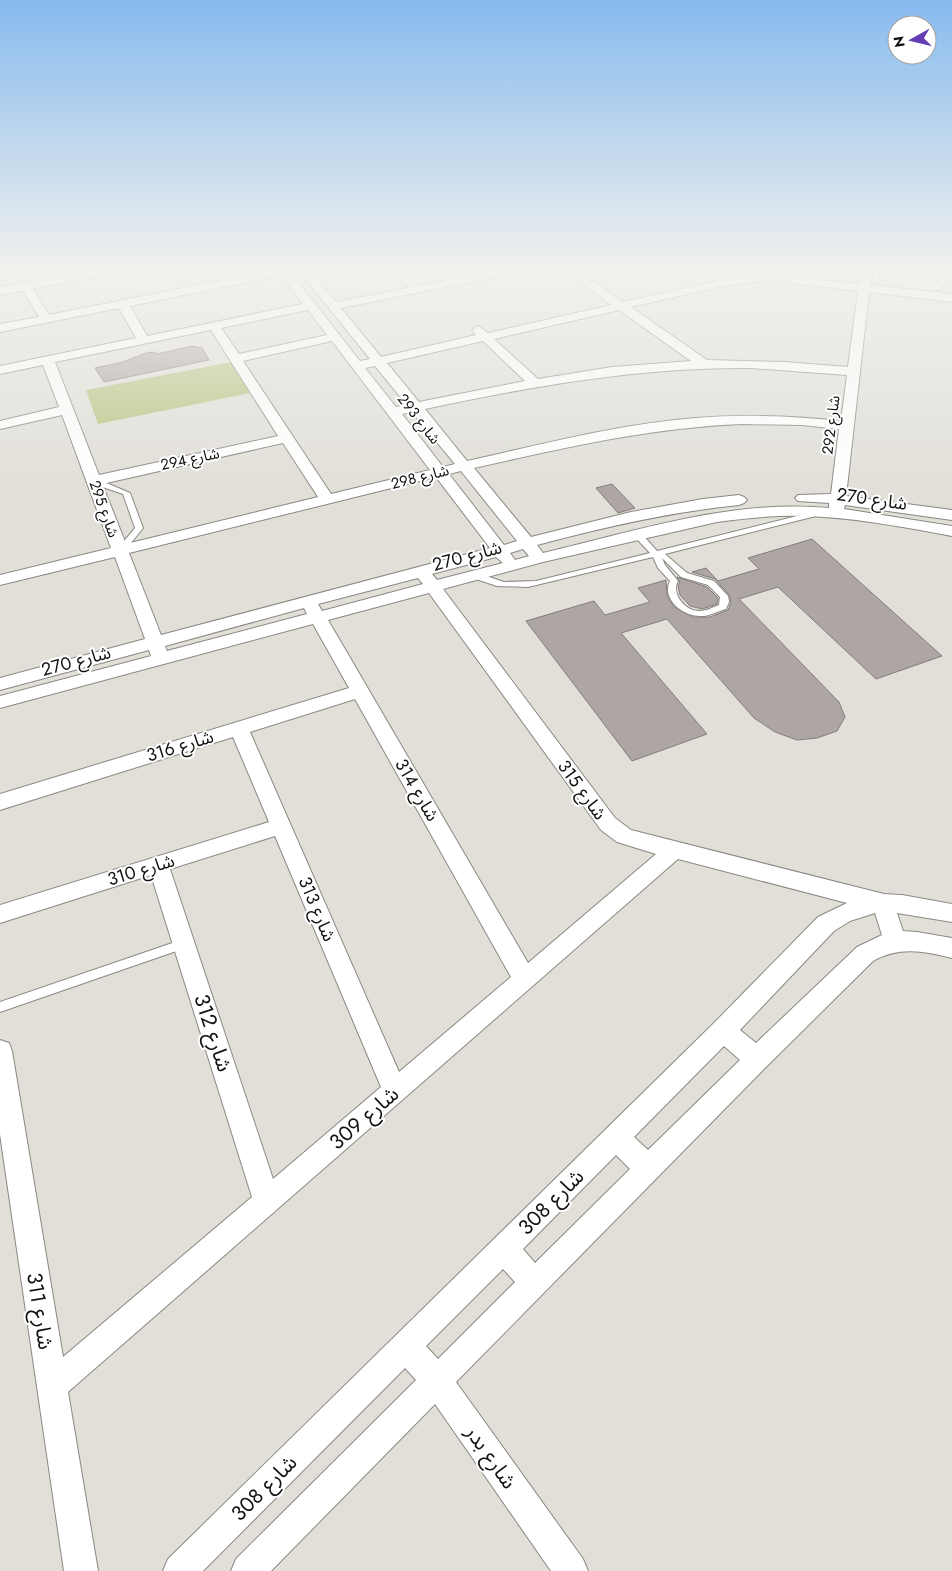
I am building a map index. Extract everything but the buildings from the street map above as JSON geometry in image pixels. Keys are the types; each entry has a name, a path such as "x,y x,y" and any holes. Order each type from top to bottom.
{"street":[{"path":"0,381 133,342"},
{"path":"0,370 50,365 161,342"},
{"path":"223,342 327,500"},
{"path":"235,360 312,342"},
{"name":"شارع 293","path":"339,342 512,565"},
{"name":"شارع 293","path":"363,342 540,558"},
{"path":"354,362 437,342"},
{"path":"491,342 535,383"},
{"path":"673,342 704,364"},
{"name":"شارع 292","path":"831,508 847,426 859,342"},
{"path":"392,412 535,383 621,370 704,364 801,366 854,372"},
{"name":"شارع 295","path":"50,365 161,659"},
{"path":"0,425 66,410"},
{"name":"شارع 298","path":"0,580 464,466 609,434 696,422 741,420 794,420 847,426"},
{"name":"شارع 294","path":"94,480 287,438"},
{"name":"شارع 270","path":"0,702 161,659 313,610 427,579 501,551 676,509 731,501 780,498 952,531"},
{"name":"شارع 270","path":"427,579 474,575 637,534 717,517 746,513 831,508 952,515"},
{"path":"624,520 637,534"},
{"name":"شارع 315","path":"427,579 608,824 624,836 883,903"},
{"name":"شارع 270","path":"0,684 155,643 313,610"},
{"name":"شارع 314","path":"313,610 525,979"},
{"name":"شارع 316","path":"0,802 360,691"},
{"name":"شارع 313","path":"239,728 395,1091"},
{"name":"شارع 310","path":"0,914 282,826"},
{"name":"شارع 309","path":"52,1386 675,850"},
{"name":"شارع 312","path":"158,865 267,1201"},
{"path":"883,903 895,940"},
{"name":"شارع 308","path":"180,1571 616,1138 826,924 844,912 866,904 910,905 952,913"},
{"path":"248,1571 757,1059 865,954 878,945 895,940 914,940 952,948"},
{"path":"722,1031 757,1059"},
{"name":"شارع 311","path":"0,1051 81,1571"},
{"path":"616,1138 648,1168"},
{"path":"505,1249 534,1283"},
{"name":"شارع بدر","path":"407,1347 437,1380 571,1571"}],"lane":[{"path":"94,480 126,493 139,528 120,551"},
{"path":"474,575 487,582 503,586 536,584 831,508"},
{"path":"637,534 655,553 661,566 674,581"},
{"path":"655,553 665,557 679,572 688,577 711,583 724,596 725,602 723,607 701,614 686,611 672,595 671,587 674,581 688,577"},
{"path":"0,1007 184,944"}],"green space":[{"path":"232,362 250,393 98,424 86,390"}]}
